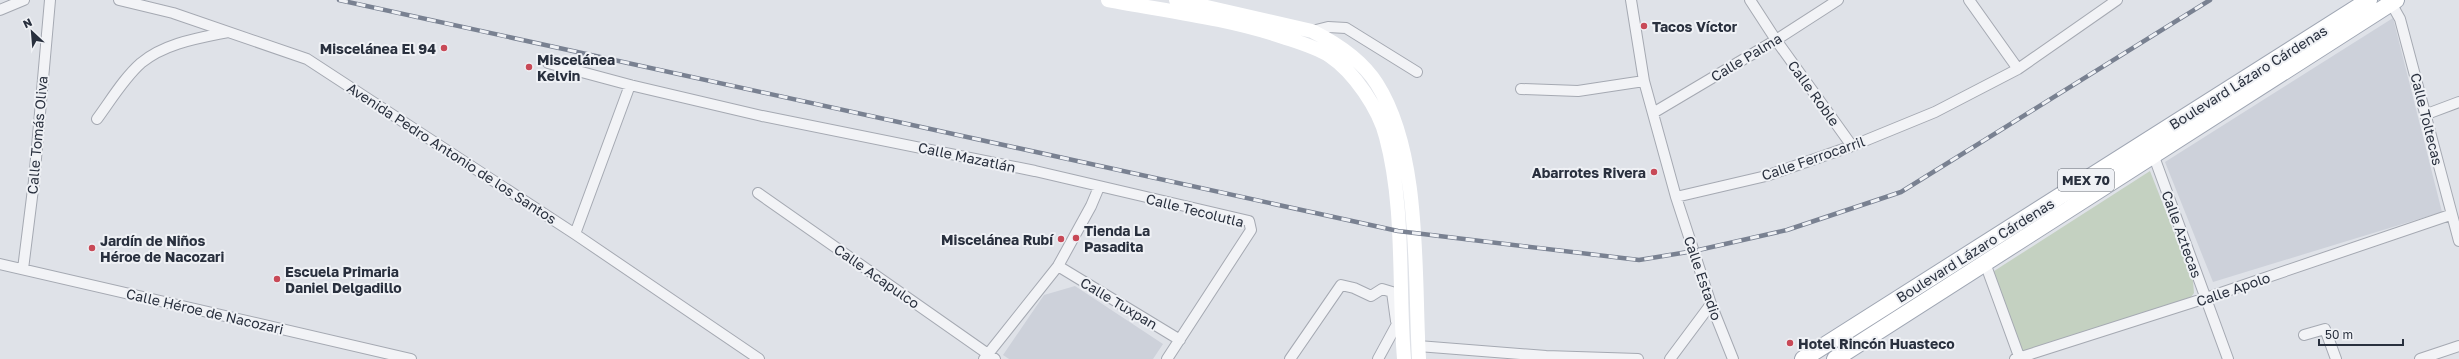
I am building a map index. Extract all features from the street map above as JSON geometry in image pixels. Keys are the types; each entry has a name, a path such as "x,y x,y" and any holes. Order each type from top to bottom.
{"main road":[{"path":"1108,0 1263,30 1304,44 1324,53 1346,72 1364,92 1378,112 1386,136 1396,205 1399,325 1404,359"},
{"path":"1176,0 1312,31 1330,40 1356,60 1376,82 1390,107 1399,132 1409,189 1418,353"},
{"name":"Boulevard Lázaro Cárdenas","path":"1803,359 2369,0"},
{"name":"Boulevard Lázaro Cárdenas","path":"1835,359 2391,1"}],"street":[{"path":"0,10 24,0"},
{"name":"Calle Tomás Oliva","path":"22,270 34,181 50,0"},
{"name":"Avenida Pedro Antonio de los Santos","path":"119,0 173,13 307,59 575,234 759,359"},
{"path":"1631,0 1644,81 1676,196"},
{"name":"Calle Roble","path":"1750,0 1776,40 1852,146"},
{"name":"Calle Palma","path":"1653,113 1776,40 1838,0"},
{"path":"1969,0 2018,69"},
{"name":"Calle Ferrocarril","path":"1676,196 1766,176 1852,146 1935,112 2018,69 2117,0"},
{"name":"Calle Toltecas","path":"2391,1 2400,19 2427,114 2450,215 2459,241"},
{"path":"1312,31 1328,27 1346,28 1417,72"},
{"path":"97,119 141,63 170,47 191,40 228,32"},
{"path":"548,62 630,85 575,234"},
{"path":"1521,89 1578,91 1644,81"},
{"name":"Calle Mazatlán","path":"630,85 762,116 914,145 1099,187"},
{"path":"2427,114 2459,102"},
{"name":"Calle Aztecas","path":"2154,154 2228,359"},
{"path":"989,357 1058,266 1091,206 1099,187"},
{"name":"Calle Tecolutla","path":"1099,187 1249,221 1252,230 1167,359"},
{"name":"Calle Acapulco","path":"758,193 989,357"},
{"name":"Calle Estadio","path":"1676,196 1711,304 1733,359"},
{"name":"Calle Apolo","path":"2018,359 2206,298 2450,215"},
{"path":"1984,263 2018,359"},
{"name":"Calle Héroe de Nacozari","path":"0,264 411,359"},
{"name":"Calle Tuxpan","path":"1058,266 1180,340"},
{"path":"1290,359 1341,285 1354,288 1371,296 1382,289 1392,292 1399,325 1378,359"},
{"path":"1670,359 1711,304"},
{"path":"2304,335 2325,329 2336,359"},
{"path":"2420,359 2459,346"},
{"path":"1418,353 1638,359"}],"shaded area":[{"path":"2393,18 2442,212 2213,282 2165,162"},
{"path":"1075,286 1163,344 1153,359 1009,359 1003,355 1044,295"}],"green space":[{"path":"2150,171 2193,281 2194,293 2191,297 2021,352 1991,273"}],"railway":[{"path":"339,0 1398,231 1639,260 1694,251 1787,230 1901,192 2210,0"}],"place":[{"name":"Tacos Víctor","path":"1644,26"},
{"name":"Miscelánea El 94","path":"444,48"},
{"name":"Miscelánea Kelvin","path":"529,67"},
{"name":"Abarrotes Rivera","path":"1654,172"},
{"name":"Tienda La Pasadita","path":"1076,238"},
{"name":"Miscelánea Rubí","path":"1061,239"},
{"name":"Jardín de Niños Héroe de Nacozari","path":"92,248"},
{"name":"Escuela Primaria Daniel Delgadillo","path":"277,279"},
{"name":"Hotel Rincón Huasteco","path":"1790,343"}]}
